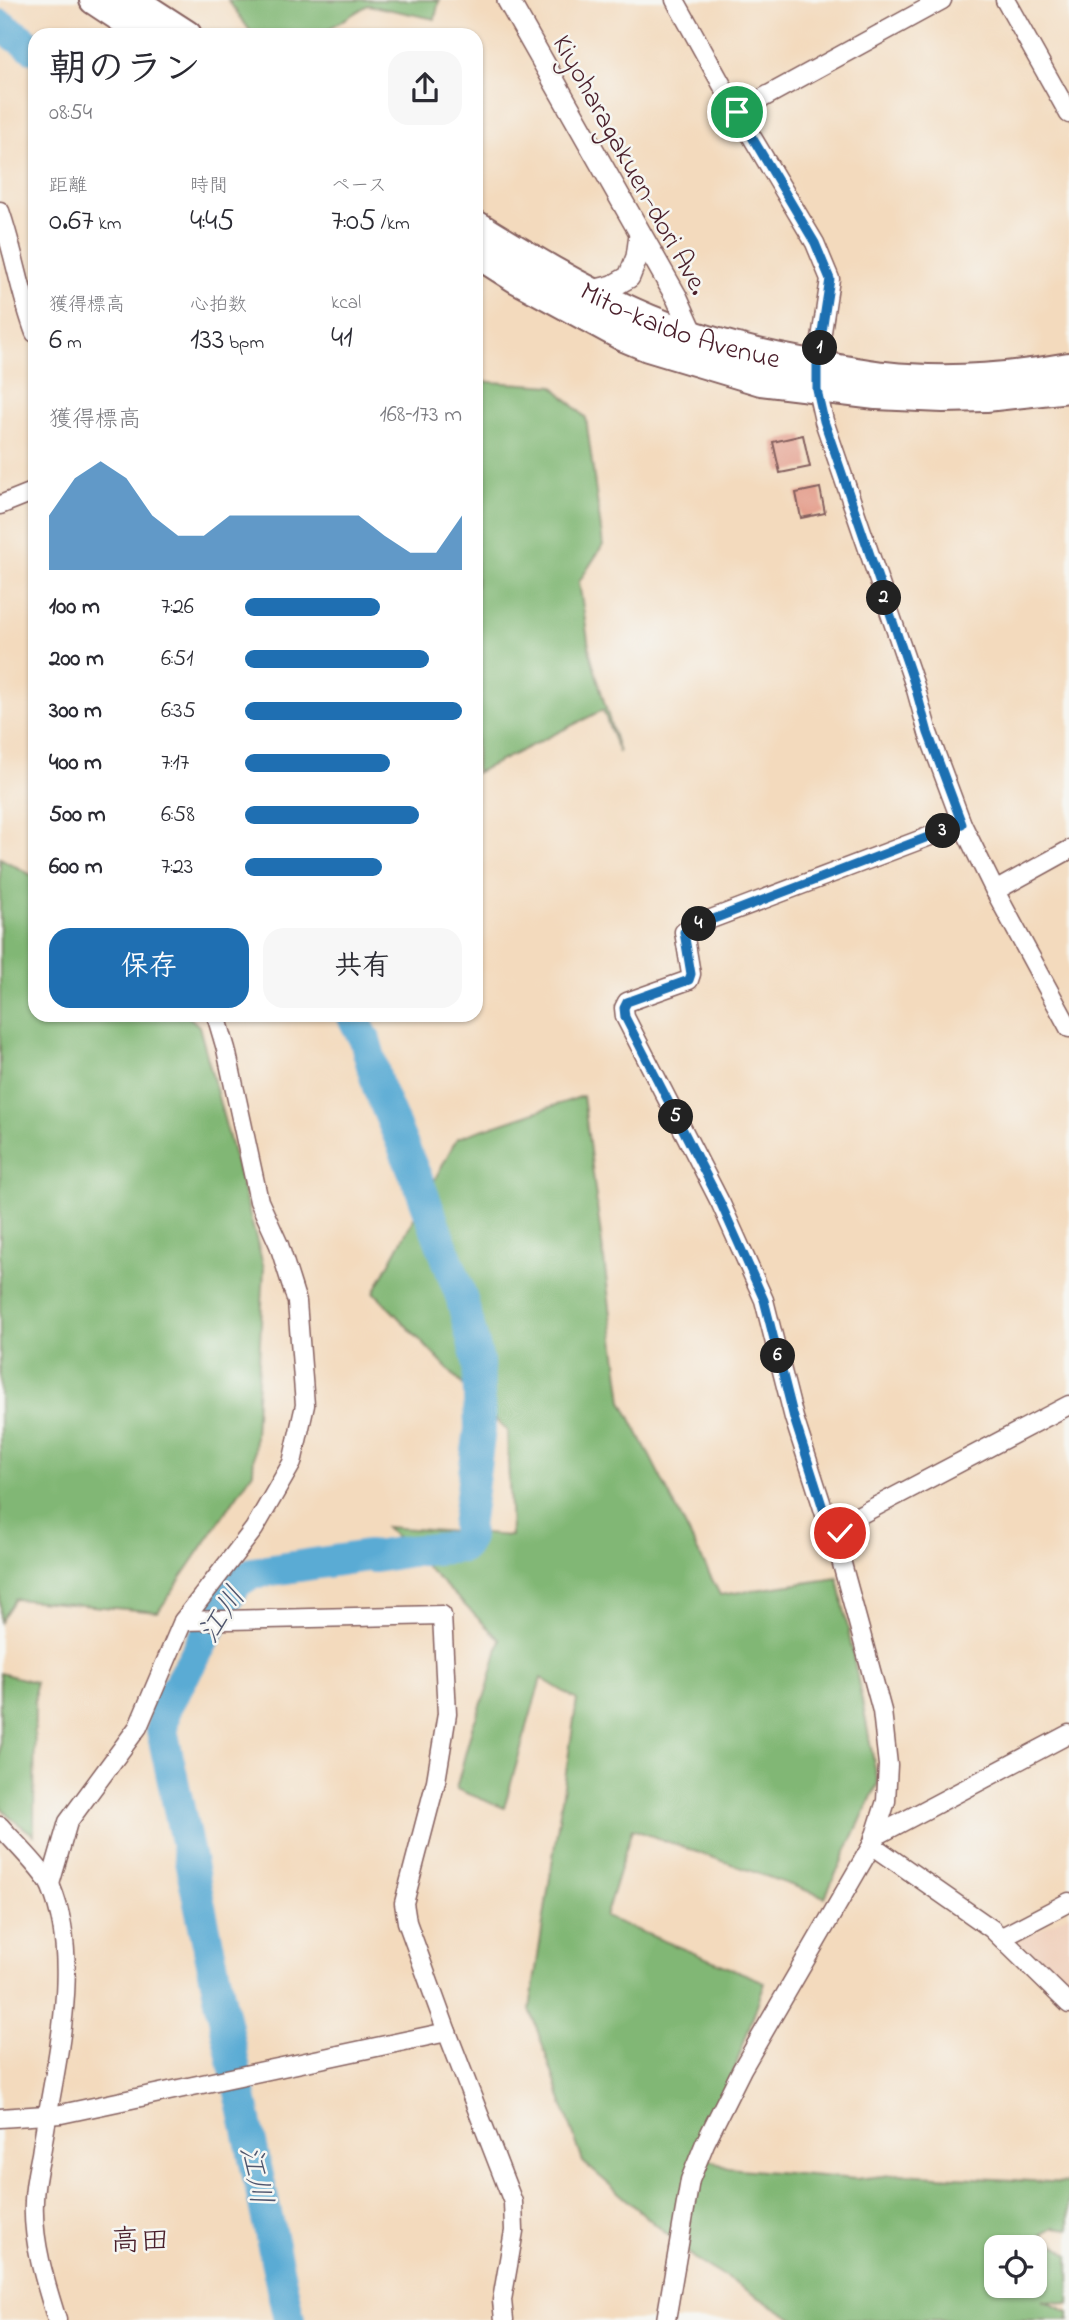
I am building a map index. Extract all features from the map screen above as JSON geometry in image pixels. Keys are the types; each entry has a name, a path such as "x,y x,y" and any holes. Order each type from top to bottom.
{"highway":[{"path":"94,0 136,28"},
{"path":"133,0 176,28"},
{"name":"Mito-kaido Avenue","path":"483,229 691,348"},
{"name":"Mito-kaido Avenue","path":"483,257 603,327 648,347 763,355 817,377 876,396 986,397 1069,388"},
{"name":"Mito-kaido Avenue","path":"817,377 982,378 1069,367"}],"street":[{"name":"Kiyoharagakuen-dori Ave.","path":"508,0 677,298 691,348"},
{"path":"675,0 737,112 815,243 830,279 817,377 824,421 915,686 928,733 962,824 1069,1028"},
{"path":"737,112 942,0"},
{"path":"1005,0 1069,114"},
{"path":"0,211 28,316"},
{"path":"593,291 613,286 629,277 640,235"},
{"path":"0,505 28,494"},
{"path":"840,1533 829,1527 794,1418 764,1300 721,1204 625,1017 624,1008 627,1002 689,980 691,974 684,932 690,928 962,824"},
{"path":"995,891 1069,850"},
{"path":"50,1884 68,1822 138,1727 183,1621 254,1529 292,1462 305,1405 297,1302 279,1245 259,1201 218,1022"},
{"path":"666,2320 690,2180 705,2143 749,2058 873,1841 886,1801 888,1765 882,1711 838,1549 840,1533 850,1520 1069,1405"},
{"path":"183,1621 442,1615 447,1714 436,1782 404,1903 407,1922 447,2032 513,2202 514,2231 502,2300 504,2320"},
{"path":"873,1841 1069,1734"},
{"path":"0,1826 50,1884 65,1938 63,2018 34,2198 34,2229 57,2320"},
{"path":"873,1841 1002,1937 1069,2004"},
{"path":"1002,1937 1069,1902"},
{"path":"0,2118 61,2114 447,2032"}],"shaded area":[{"path":"1069,1914 1069,1991 1018,1941"}],"green space":[{"path":"228,0 439,0 435,19 368,5 330,28 248,28"},
{"path":"483,381 553,386 586,418 603,545 579,582 590,653 619,753 603,710 483,770"},
{"path":"0,858 28,873 28,1022 195,1022 199,1026 264,1268 253,1472 158,1612 15,1599 0,1622"},
{"path":"583,1096 622,1401 720,1595 838,1578 878,1783 825,1897 632,1829 605,1917 765,1982 704,2157 728,2168 856,2179 900,2174 1069,2183 1069,2229 1054,2227 1043,2235 984,2235 984,2298 1047,2298 1047,2238 1069,2255 1069,2304 1042,2300 1069,2312 1069,2320 796,2320 698,2261 583,2162 530,2009 577,1700 541,1678 504,1808 456,1789 500,1640 386,1527 511,1536 507,1431 374,1292 457,1138"},
{"path":"0,1673 35,1682 34,1835 12,1819 0,1806"}],"building":[{"path":"803,435 810,467 780,473 773,442"},
{"path":"820,488 825,513 801,518 796,493"}],"waterway":[{"name":"江川","path":"0,25 28,44"},
{"name":"江川","path":"289,2320 162,1730 165,1708 236,1583 252,1573 367,1556 462,1547 468,1537 480,1429 478,1361 461,1296 419,1184 378,1087 365,1040 356,1022"}],"district":[{"name":"高田","path":"140,2240"}],"route":[{"path":"737,112 815,243 830,279 817,365 817,390 824,421 915,686 928,733 962,824 690,928 684,932 691,974 689,980 627,1002 624,1008 625,1017 721,1204 764,1300 794,1418 829,1527 840,1533"}]}
